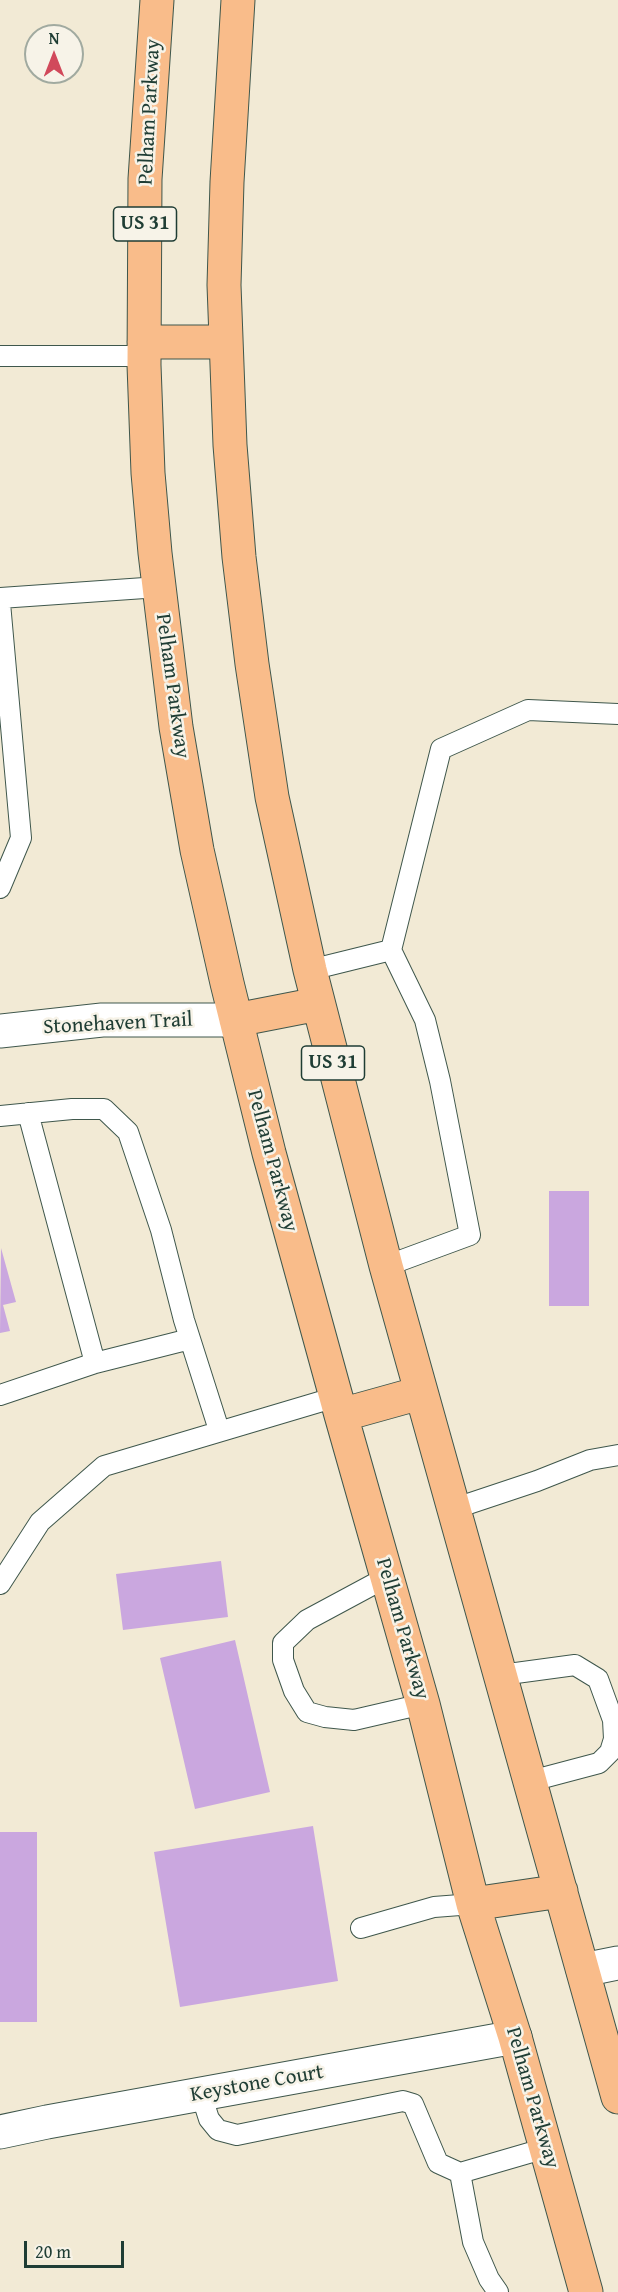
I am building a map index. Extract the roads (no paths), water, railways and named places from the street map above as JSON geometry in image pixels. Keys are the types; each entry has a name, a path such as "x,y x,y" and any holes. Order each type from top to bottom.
{"main road":[{"name":"Pelham Parkway","path":"157,0 145,179 144,349 148,472 176,727 197,850 269,1153 423,1704 473,1904 515,2037 586,2292"},
{"name":"US 31","path":"238,0 227,182 225,342 239,557 272,797 318,1004 386,1266 618,2097"},
{"path":"144,349 225,342"},
{"path":"236,1020 318,1004"},
{"path":"338,1406 420,1393"},
{"path":"473,1904 561,1891"}],"street":[{"name":"Stonehaven Trail","path":"0,1031 102,1020 236,1020"},
{"path":"583,1970 618,1963"},
{"name":"Keystone Court","path":"0,2132 515,2037"}],"lane":[{"path":"0,356 144,349"},
{"path":"0,598 159,587"},
{"path":"0,603 21,838 0,888"},
{"path":"386,1266 470,1235 440,1081 425,1020 391,950 441,749 528,710 618,714"},
{"path":"310,970 391,950"},
{"path":"0,1116 72,1109 104,1109 128,1132 161,1230 190,1339 219,1430"},
{"path":"28,1113 94,1363"},
{"path":"0,1395 94,1363 190,1339"},
{"path":"0,1584 40,1522 104,1466 219,1430 338,1406"},
{"path":"453,1509 537,1481 590,1460 618,1455"},
{"path":"387,1577 307,1620 283,1643 283,1660 294,1691 307,1713 324,1718 354,1720 423,1704"},
{"path":"501,1675 574,1665 585,1669 598,1679 613,1720 614,1738 610,1752 599,1763 531,1781"},
{"path":"361,1928 434,1907 473,1904"},
{"path":"201,2094 209,2119 218,2130 237,2135 403,2101 413,2104 438,2163 460,2173 546,2148"},
{"path":"460,2173 473,2242 489,2279 498,2292"}]}
